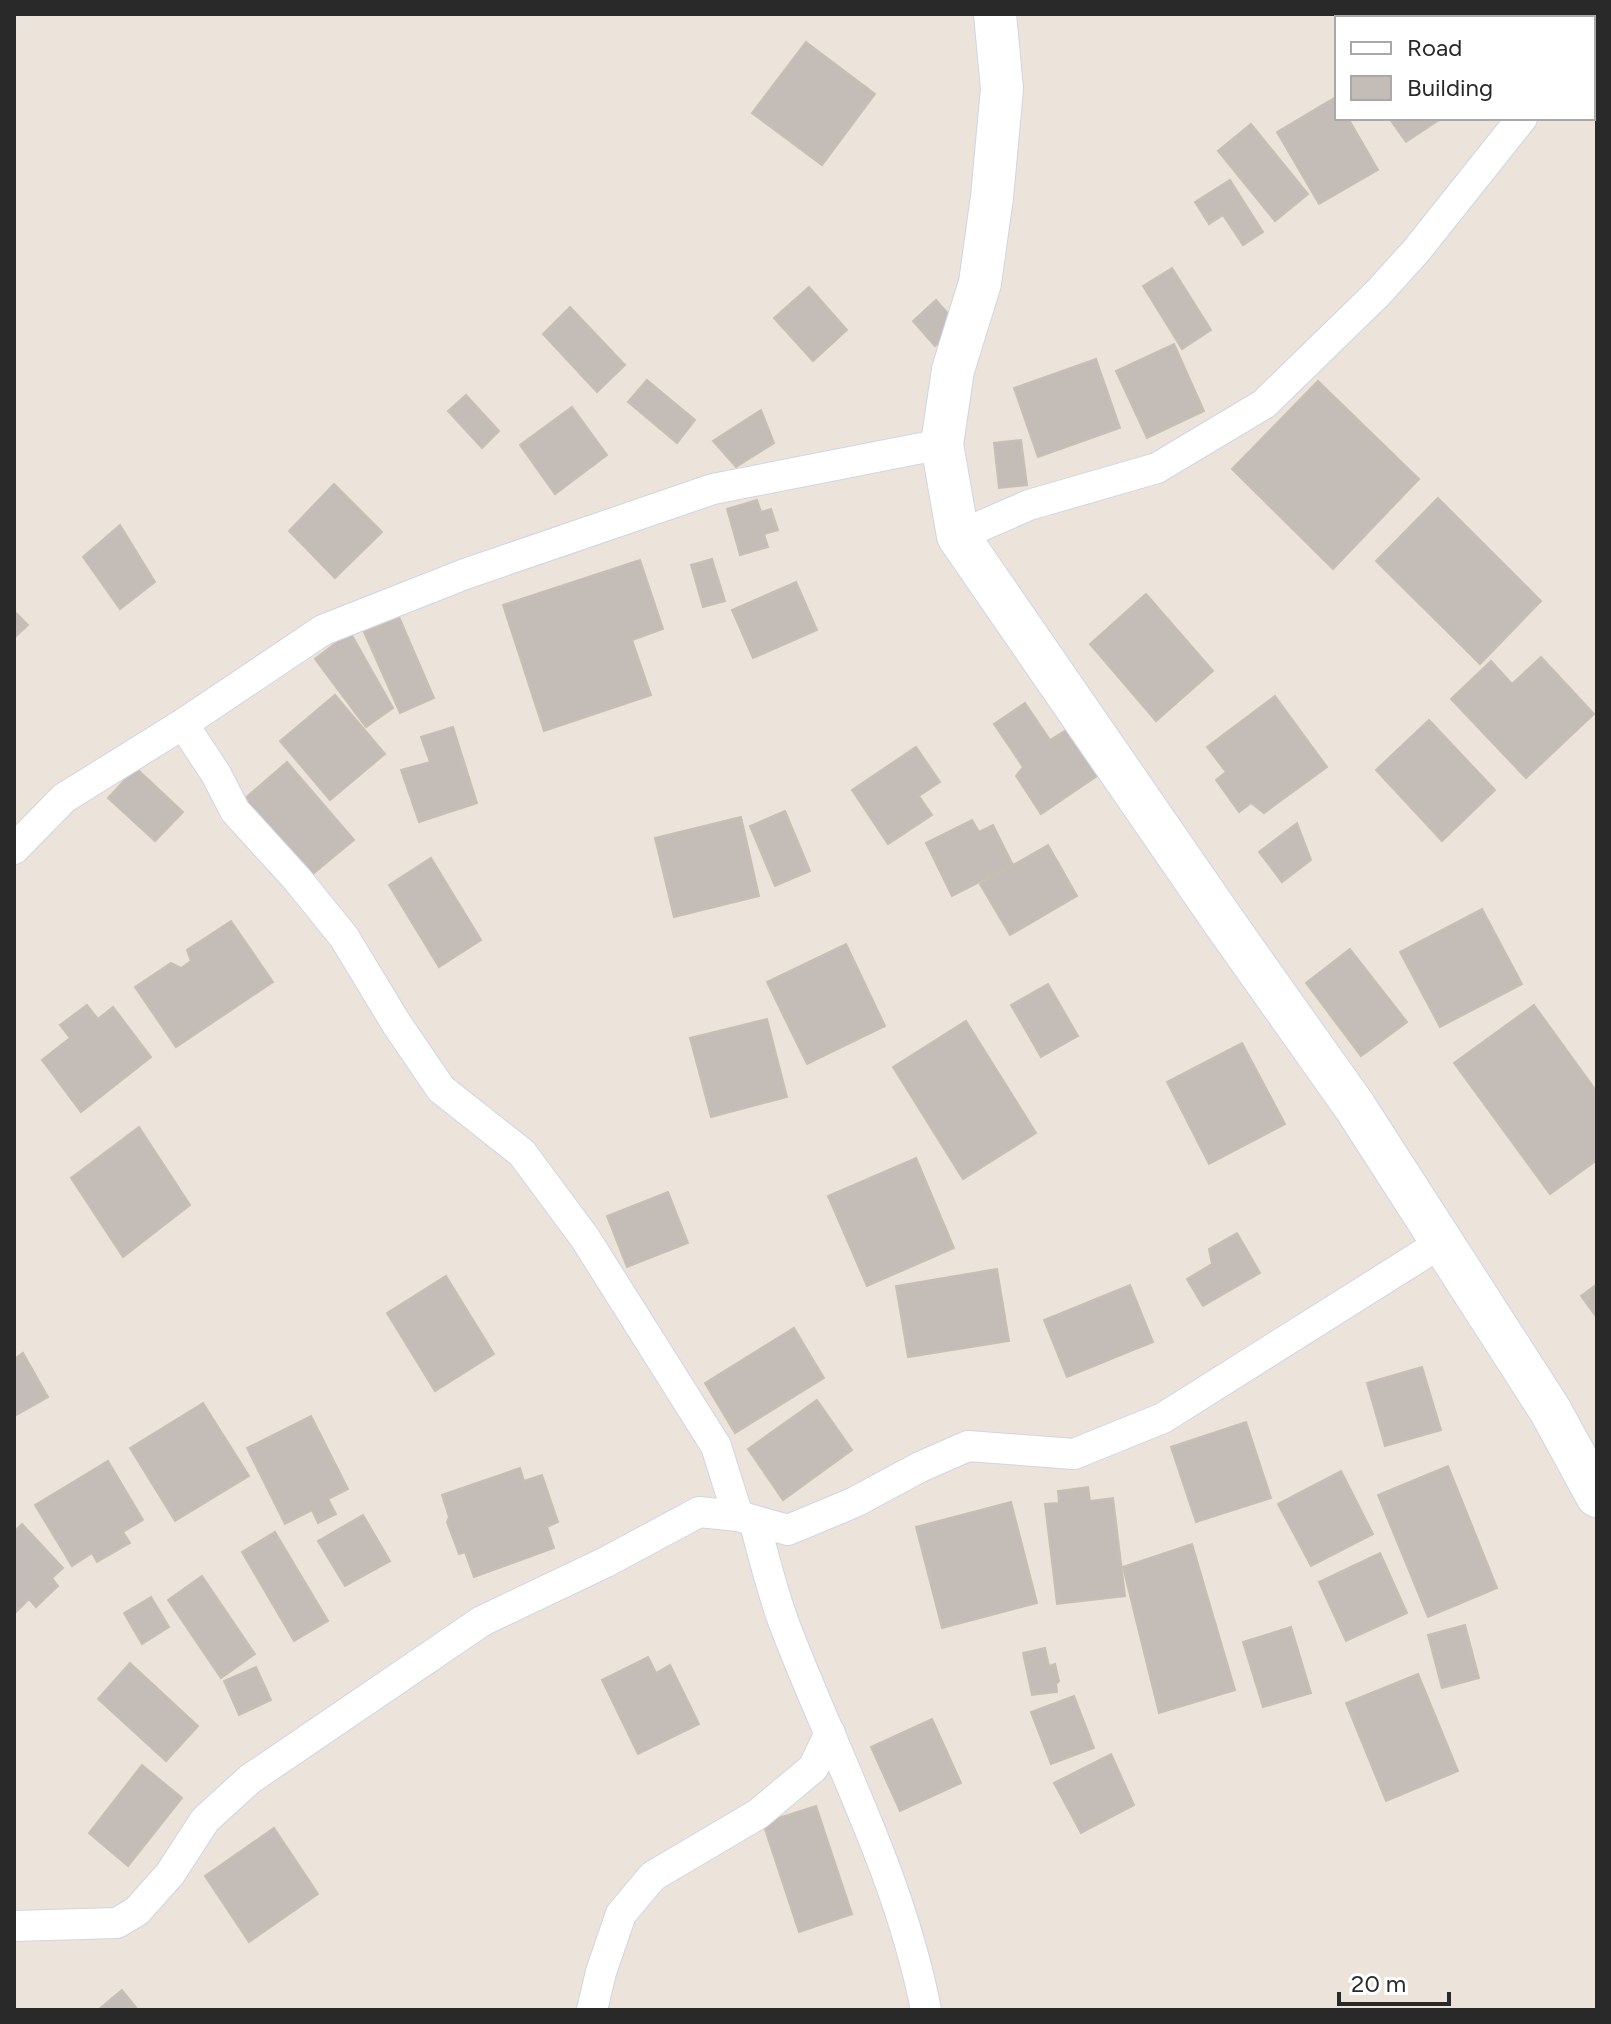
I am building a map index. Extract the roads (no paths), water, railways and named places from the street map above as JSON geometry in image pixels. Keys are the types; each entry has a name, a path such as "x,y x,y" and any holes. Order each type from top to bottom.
{"street":[{"path":"995,14 1002,89 992,197 980,283 953,370 942,444 958,536 1355,1107 1550,1410 1597,1496"},
{"path":"958,536 1029,505 1157,468 1264,404 1378,293 1416,251 1520,120"},
{"path":"14,849 64,798 183,724 323,630 465,574 713,489 942,444"},
{"path":"183,724 216,774 235,811 297,879 344,937 396,1023 441,1089 522,1153 585,1238 716,1446 784,1624 880,1851 920,1978 926,2010"},
{"path":"14,1926 117,1923 137,1911 170,1874 205,1820 250,1779 482,1621 606,1562 699,1512 746,1519 788,1530 855,1502 920,1467 968,1446 1074,1454 1176,1410 1444,1241"},
{"path":"592,2010 621,1914 653,1876 758,1814 813,1768 830,1733"}]}
